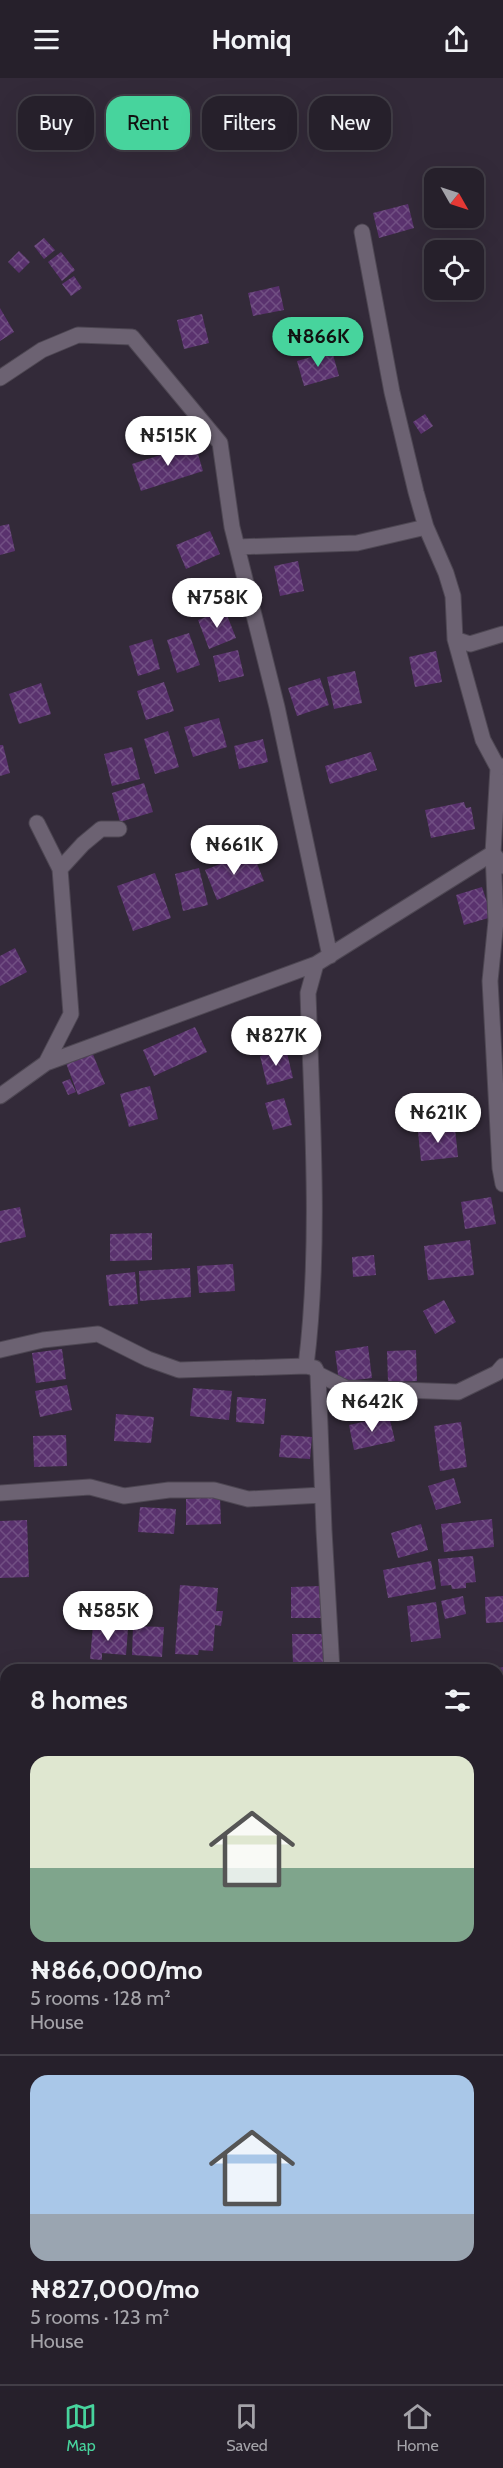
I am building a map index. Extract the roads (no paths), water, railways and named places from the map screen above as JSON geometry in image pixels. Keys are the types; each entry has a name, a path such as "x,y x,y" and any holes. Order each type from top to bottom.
{"street":[{"path":"362,232 392,392 426,527 446,573 453,596 455,639 483,740 500,767 493,853 496,921 490,981 500,1168 503,1184"},
{"path":"0,378 42,350 78,334 132,337 219,443 232,527 277,707 330,956"},
{"path":"237,547 357,543 426,527"},
{"path":"455,639 470,644 503,634"},
{"path":"37,823 60,869 71,1014 46,1063"},
{"path":"60,869 83,844 101,829 120,829"},
{"path":"0,1096 46,1063 316,964 493,853"},
{"path":"493,853 503,866"},
{"path":"316,964 308,993 314,1174 310,1333 332,1664"},
{"path":"0,1350 43,1340 98,1334 148,1359 179,1370 312,1370 346,1388 458,1392 497,1373 503,1366"},
{"path":"0,1493 90,1487 123,1496 180,1490 214,1490 248,1498 322,1495"}]}
